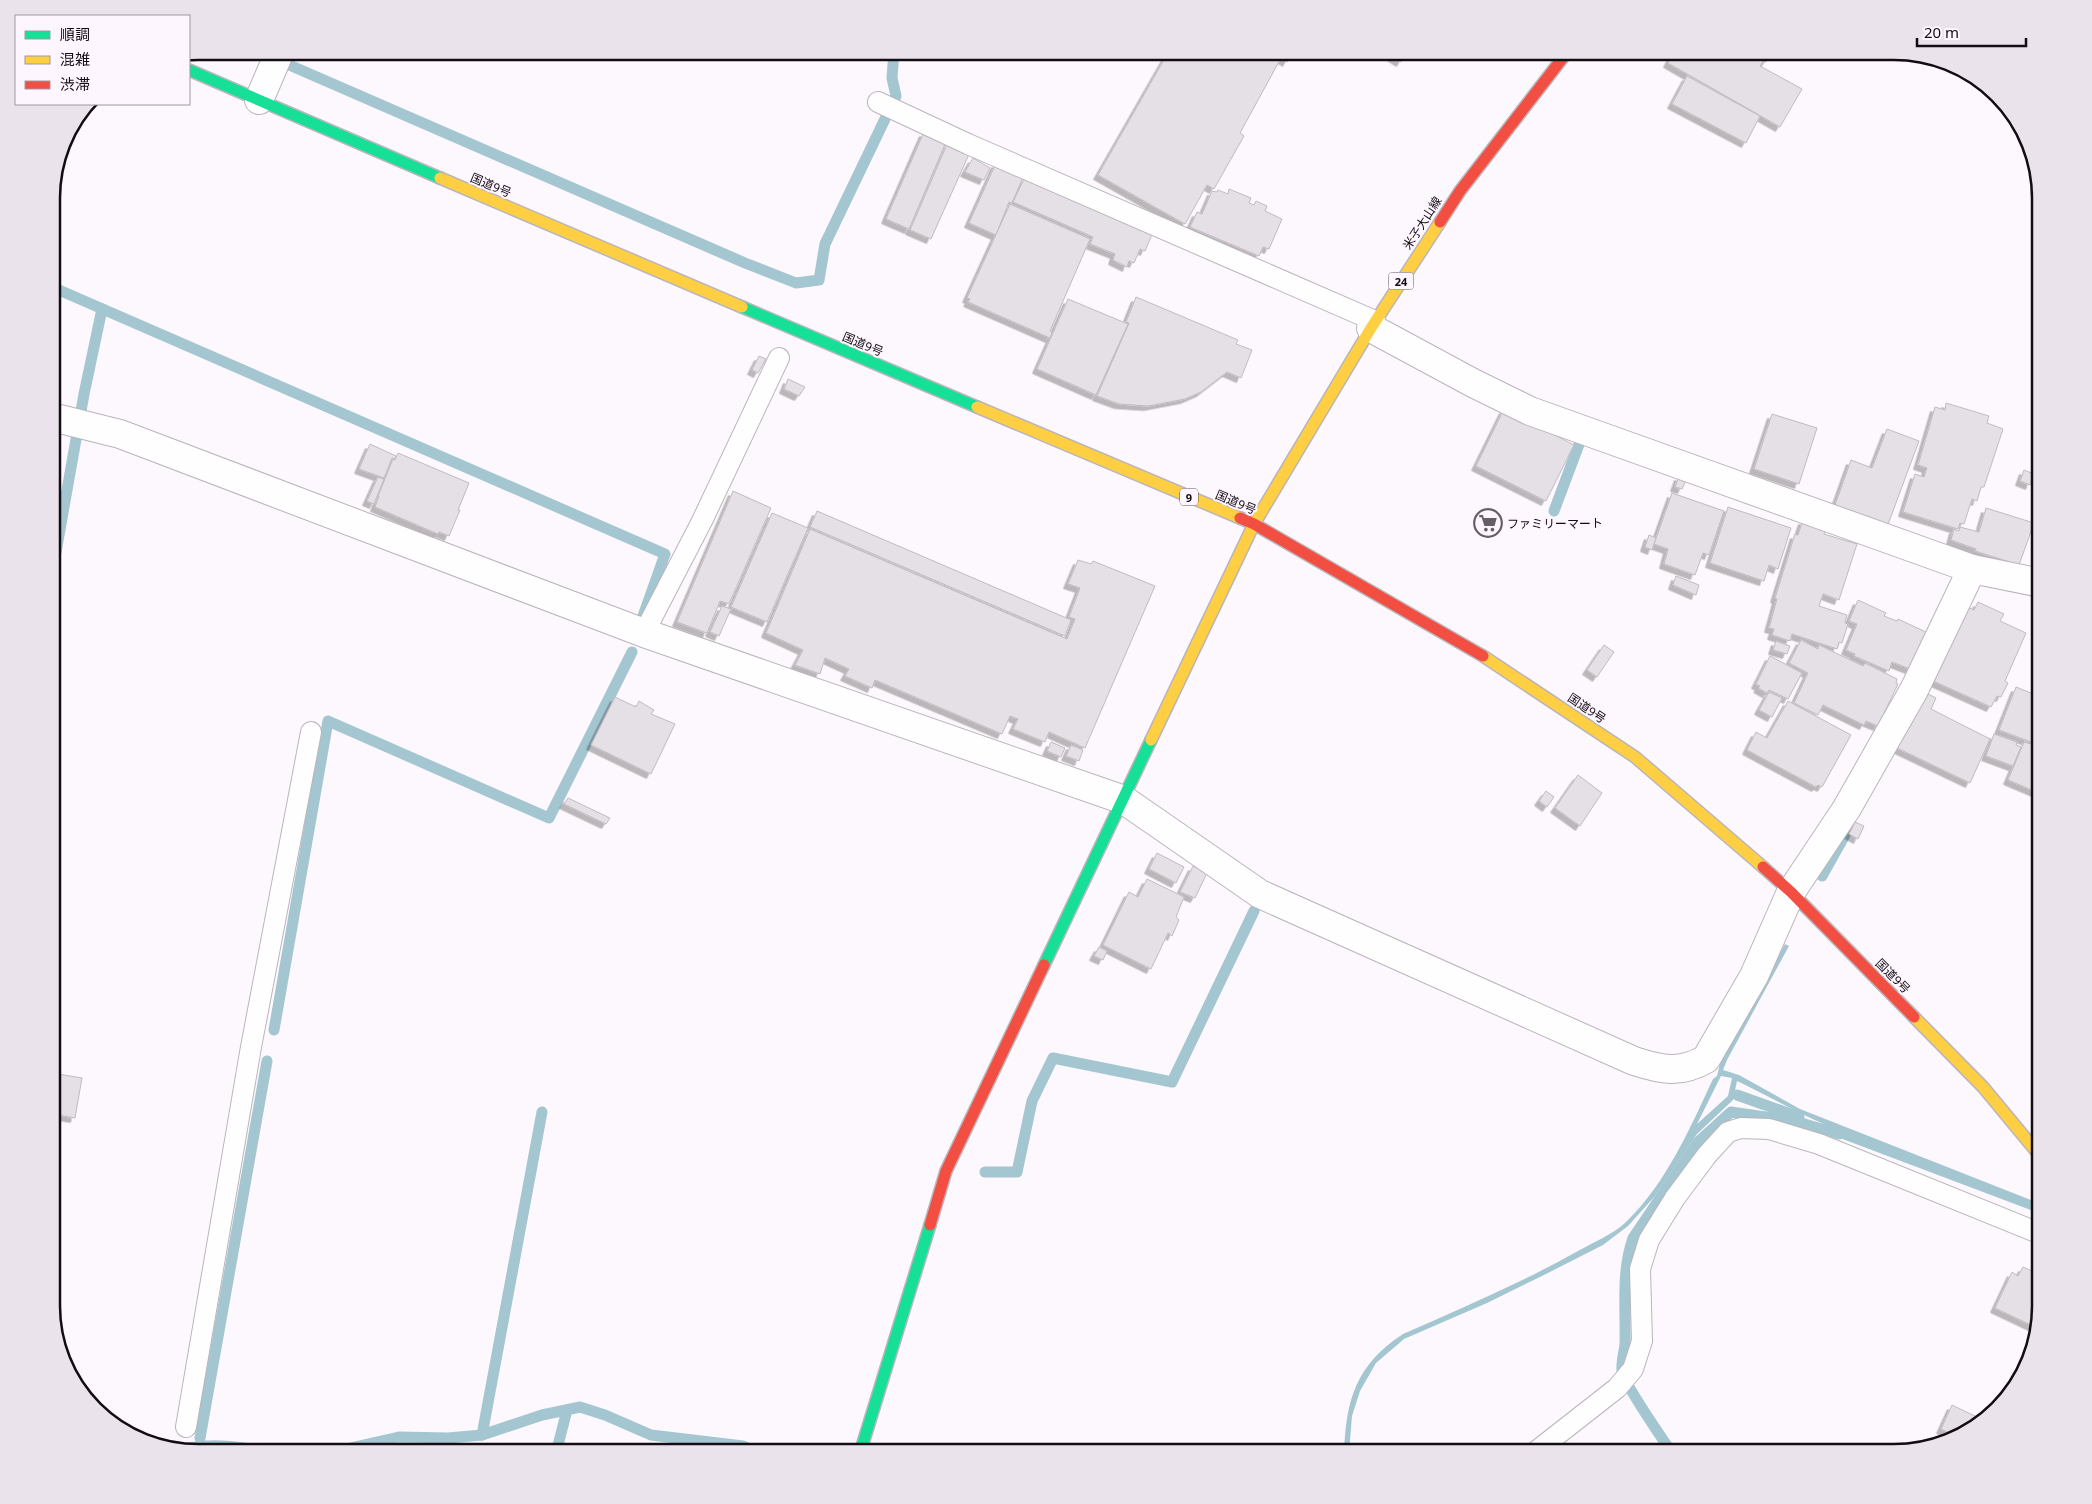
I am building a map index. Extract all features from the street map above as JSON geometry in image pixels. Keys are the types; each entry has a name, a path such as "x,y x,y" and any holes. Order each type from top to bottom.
{"main road":[{"name":"米子大山線","path":"863,1444 946,1170 1254,524 1373,324 1460,191 1561,60"},
{"name":"国道9号","path":"190,70 1254,524 1468,646 1635,757 1791,892 1983,1087 2032,1146"}],"street":[{"path":"259,100 276,60"},
{"path":"1373,324 1472,383 1530,411 1972,569 2032,581"},
{"path":"60,419 120,434 644,633 1124,800 1260,894 1625,1057 1658,1068 1677,1069 1693,1066 1706,1059 1754,976 1791,892 1848,808 1909,699 1972,569"}],"lane":[{"path":"878,102 1373,324"},
{"path":"644,633 702,521 779,358"},
{"path":"186,1427 251,1046 311,732"},
{"path":"1545,1444 1617,1388 1633,1369 1642,1341 1640,1269 1649,1240 1675,1198 1706,1155 1728,1132 1741,1128 1769,1129 1819,1144 2032,1230"}],"water":[{"path":"1785,944 1789,946 1723,1070 1739,1075 1800,1109 2032,1200 2032,1211 1824,1132 1826,1125 1737,1081 1733,1100 1697,1134 1655,1196 1628,1226 1603,1245 1544,1275 1487,1303 1404,1339 1376,1363 1360,1391 1352,1416 1350,1444 1344,1444 1347,1416 1351,1400 1364,1371 1374,1358 1403,1334 1535,1274 1622,1226 1641,1206 1666,1172 1713,1079 1717,1076 1721,1059","holes":["1721,1076 1732,1078 1728,1096 1697,1124"]}],"building":[{"path":"1164,60 1280,60 1240,133 1244,136 1214,189 1207,185 1185,224 1098,175"},
{"path":"1670,60 1767,60 1766,62 1763,61 1760,66 1802,89 1780,127 1668,63"},
{"path":"1687,76 1760,116 1746,143 1672,104"},
{"path":"924,132 946,142 909,229 886,219"},
{"path":"948,142 970,152 931,239 910,230"},
{"path":"973,158 990,168 984,180 965,172"},
{"path":"996,163 1024,175 1012,203 1009,202 996,235 969,223"},
{"path":"1025,177 1153,232 1145,251 1140,249 1134,263 1129,261 1127,267 1113,260 1115,254 1090,244 1093,237 1013,202"},
{"path":"1229,189 1251,198 1249,203 1254,205 1256,201 1267,206 1265,211 1282,219 1269,249 1263,247 1259,256 1190,227 1197,212 1202,214 1212,191 1217,192 1218,190 1228,194"},
{"path":"1010,204 1090,239 1050,331 1052,332 1050,338 968,302 970,299 967,298"},
{"path":"1136,297 1238,340 1236,344 1252,350 1241,378 1227,372 1201,392 1185,399 1148,406 1119,404 1097,396 1129,323 1126,322"},
{"path":"1068,299 1128,324 1096,395 1037,369"},
{"path":"759,356 766,359 758,373 752,370"},
{"path":"788,379 805,387 799,396 784,389"},
{"path":"1946,403 1989,416 1987,423 2003,429 1984,487 1981,487 1977,501 1972,499 1964,524 1960,523 1958,529 1903,512 1915,474 1924,477 1927,468 1918,465 1935,407 1945,410"},
{"path":"1504,409 1574,445 1546,501 1476,466"},
{"path":"1772,414 1817,428 1799,484 1754,469"},
{"path":"1887,429 1919,441 1887,527 1834,508 1851,460 1872,468"},
{"path":"370,444 396,456 395,459 392,458 384,478 359,469"},
{"path":"398,453 469,483 449,536 439,532 438,534 375,507 393,459 395,460"},
{"path":"2024,470 2032,473 2030,485 2020,481"},
{"path":"1679,476 1687,478 1682,489 1675,487"},
{"path":"378,477 384,479 374,504 367,501"},
{"path":"733,491 771,508 729,604 720,601 707,633 677,622"},
{"path":"1672,493 1724,511 1709,555 1703,553 1695,575 1664,564 1668,549 1654,544"},
{"path":"1728,507 1791,528 1778,569 1769,565 1764,581 1710,563"},
{"path":"1986,508 2032,522 2032,529 2019,565 1975,551 1976,549 1951,540 1954,529 1959,531 1960,527 1979,532"},
{"path":"817,511 1071,620 1065,636 810,527"},
{"path":"772,513 808,528 767,622 731,607"},
{"path":"1803,520 1827,527 1824,534 1857,544 1839,600 1823,594 1819,606 1847,615 1845,623 1848,624 1842,643 1839,642 1837,649 1792,634 1790,641 1772,635 1774,629 1769,628 1777,599 1775,598 1795,534 1798,535"},
{"path":"810,529 1067,639 1075,619 1069,617 1080,588 1068,584 1078,560 1091,564 1093,561 1155,586 1085,748 1049,732 1045,742 1013,729 1018,719 1010,716 1002,734 875,680 872,688 845,676 849,669 825,658 820,674 795,665 803,650 766,633"},
{"path":"1649,535 1656,538 1652,550 1645,547"},
{"path":"1676,576 1699,585 1696,595 1673,585"},
{"path":"1858,600 1886,613 1884,616 1897,621 1898,619 1926,632 1910,669 1892,662 1889,671 1854,656 1855,654 1846,650 1857,624 1849,621"},
{"path":"1978,602 2004,614 2000,621 2026,633 2005,681 2008,683 2001,697 1997,696 1991,707 1931,680 1965,606 1974,610"},
{"path":"722,606 731,609 719,636 710,632"},
{"path":"1801,640 1818,649 1819,645 1863,666 1865,663 1897,679 1896,683 1898,684 1878,726 1866,721 1864,725 1823,705 1818,715 1794,703 1808,673 1789,663"},
{"path":"1776,641 1790,646 1787,654 1773,650"},
{"path":"1604,645 1614,652 1597,677 1587,670"},
{"path":"1770,656 1802,673 1788,699 1769,690 1767,693 1758,688 1760,686 1756,684"},
{"path":"2016,687 2032,693 2032,742 1999,730"},
{"path":"1769,692 1782,698 1772,717 1759,710"},
{"path":"1924,692 1936,698 1931,709 1990,739 1970,783 1895,747"},
{"path":"615,697 636,707 639,701 654,710 651,714 675,724 651,774 591,745"},
{"path":"1788,701 1851,735 1822,787 1818,785 1816,787 1747,750 1756,732 1767,738"},
{"path":"1994,734 2017,742 2016,745 2021,747 2013,766 1986,756"},
{"path":"1051,742 1065,748 1061,757 1047,751"},
{"path":"2024,742 2032,744 2032,790 2008,780"},
{"path":"1071,745 1083,750 1079,761 1066,756"},
{"path":"1578,775 1602,793 1580,826 1555,808"},
{"path":"1546,791 1554,797 1547,807 1539,801"},
{"path":"568,798 610,818 606,824 564,804"},
{"path":"1855,822 1864,826 1858,839 1849,834"},
{"path":"1157,853 1184,867 1176,883 1149,869"},
{"path":"1193,866 1207,873 1195,898 1180,892"},
{"path":"1147,879 1184,897 1176,917 1179,920 1172,936 1168,933 1151,969 1103,945 1129,892 1138,897"},
{"path":"1099,947 1107,951 1103,960 1094,956"},
{"path":"60,1074 82,1078 75,1118 60,1115"},
{"path":"2023,1267 2032,1271 2030,1325 1995,1308 2012,1272 2018,1276"},
{"path":"1952,1405 1976,1417 1949,1433 1941,1429"}],"waterway":[{"path":"287,64 745,263 796,283 819,280 825,244 896,96 892,78 893,60"},
{"path":"60,290 665,554 643,616"},
{"path":"60,530 84,394 102,309"},
{"path":"1554,511 1584,431"},
{"path":"274,1030 328,721 549,818 632,652"},
{"path":"1822,876 1850,826"},
{"path":"985,1172 1017,1172 1032,1101 1053,1058 1172,1082 1254,911"},
{"path":"200,1438 267,1061"},
{"path":"1737,1095 1799,1117"},
{"path":"482,1435 542,1112"},
{"path":"1666,1444 1636,1399 1622,1371 1625,1344 1625,1277 1633,1238 1698,1142 1731,1112 1794,1121 1839,1134"},
{"path":"368,1444 399,1437 448,1438 482,1435 542,1415 580,1407 605,1415 651,1435 726,1444"},
{"path":"558,1444 566,1414"}],"traffic: fast":[{"path":"190,70 440,178"},
{"path":"742,307 977,407"},
{"path":"1044,965 1151,740"},
{"path":"863,1444 930,1225"}],"traffic: slow":[{"path":"440,178 742,307"},
{"path":"1254,524 1371,328 1440,222"},
{"path":"977,407 1240,518"},
{"path":"1151,740 1254,524"},
{"path":"1483,656 1635,757 1763,867"},
{"path":"1914,1017 1983,1087 2032,1146"}],"traffic: jam":[{"path":"1440,222 1460,191 1561,60"},
{"path":"1240,518 1254,524 1483,656"},
{"path":"1763,867 1791,892 1914,1017"},
{"path":"930,1225 946,1171 1044,965"}],"place":[{"name":"ファミリーマート","path":"1488,523"}]}
